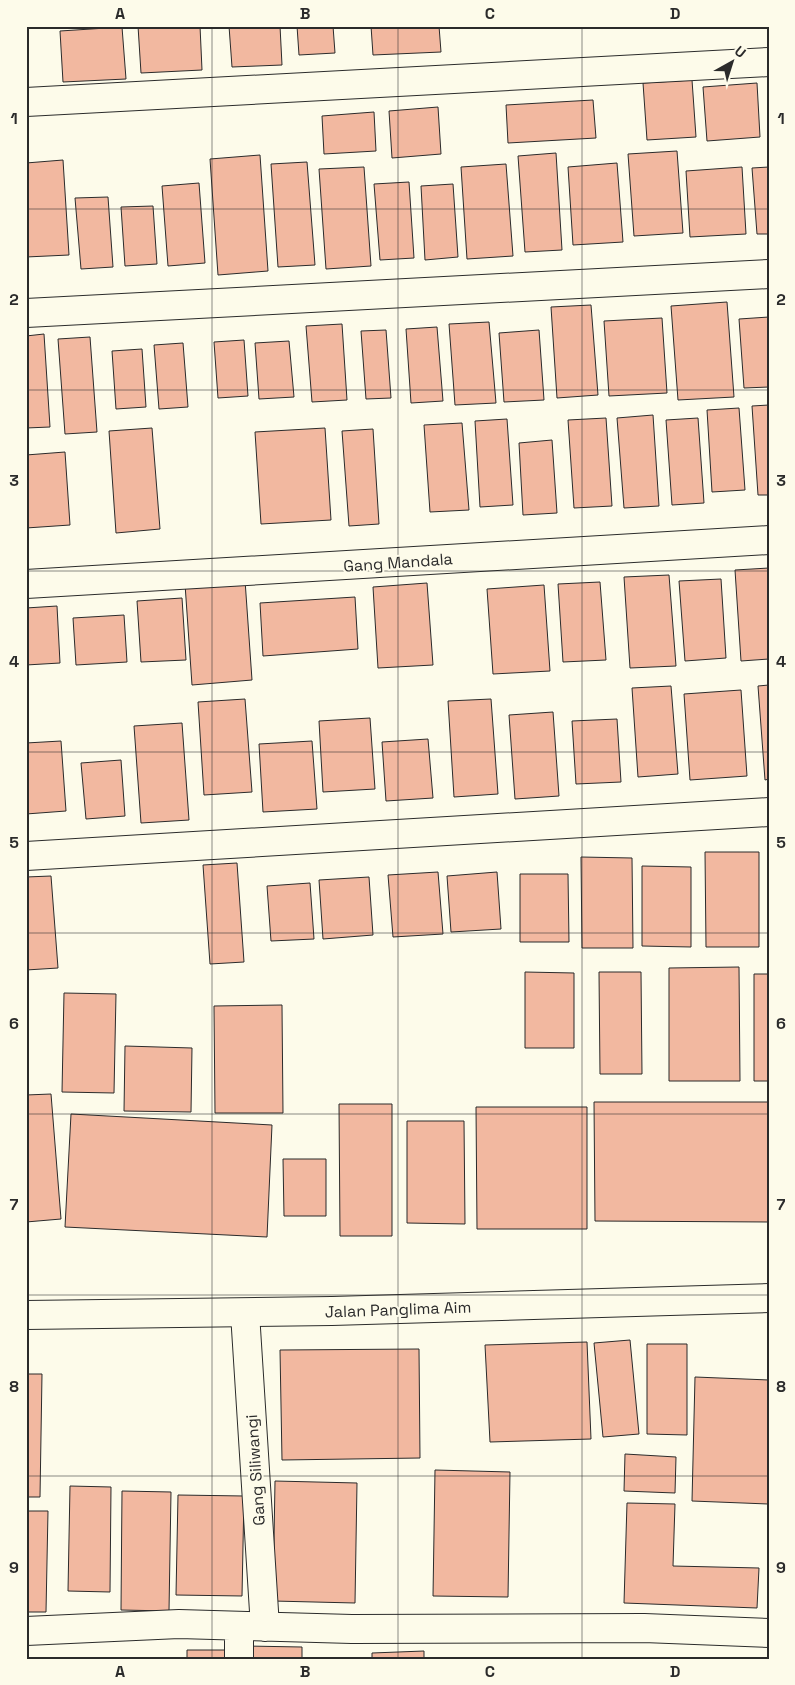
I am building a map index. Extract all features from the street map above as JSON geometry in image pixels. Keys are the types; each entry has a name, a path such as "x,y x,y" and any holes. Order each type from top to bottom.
{"street":[{"path":"26,102 769,62"},
{"path":"26,313 769,274"},
{"name":"Gang Mandala","path":"26,584 769,540"},
{"path":"26,856 769,812"},
{"name":"Jalan Panglima Aim","path":"26,1315 245,1313 769,1298"},
{"name":"Gang Siliwangi","path":"239,1659 252,1626 245,1313"},
{"path":"26,1631 179,1624 352,1629 644,1628 769,1633"}],"building":[{"path":"138,26 200,26 202,70 141,73"},
{"path":"229,26 280,26 282,65 232,67"},
{"path":"297,26 333,26 335,53 299,55"},
{"path":"371,26 439,26 441,52 373,55"},
{"path":"122,27 126,79 63,82 60,31"},
{"path":"692,80 696,137 647,140 643,83"},
{"path":"757,83 760,137 707,141 703,87"},
{"path":"593,100 596,138 508,143 506,105"},
{"path":"438,107 441,154 392,158 389,111"},
{"path":"374,112 376,151 324,154 322,116"},
{"path":"677,151 683,233 634,236 628,154"},
{"path":"556,153 562,250 525,252 518,156"},
{"path":"260,155 268,271 218,275 210,159"},
{"path":"63,160 69,255 26,257 26,163"},
{"path":"307,162 315,265 278,267 271,164"},
{"path":"617,163 623,242 573,245 568,167"},
{"path":"506,164 513,256 467,259 461,167"},
{"path":"364,167 371,266 326,269 319,169"},
{"path":"742,167 746,234 690,237 686,171"},
{"path":"769,167 769,234 757,234 752,168"},
{"path":"409,182 414,258 380,260 374,184"},
{"path":"199,183 205,263 168,266 162,186"},
{"path":"453,184 458,257 425,260 421,186"},
{"path":"108,197 113,267 81,269 75,198"},
{"path":"153,206 157,264 125,266 121,207"},
{"path":"727,302 734,397 678,400 671,306"},
{"path":"591,305 598,395 557,398 551,307"},
{"path":"769,317 769,387 744,388 739,319"},
{"path":"662,318 667,393 609,396 604,321"},
{"path":"489,322 496,403 455,405 449,324"},
{"path":"342,324 347,400 312,402 306,326"},
{"path":"437,327 443,401 411,403 406,329"},
{"path":"386,330 391,398 366,399 361,331"},
{"path":"539,330 544,400 504,402 499,333"},
{"path":"44,334 50,427 26,428 26,336"},
{"path":"90,337 97,432 65,434 58,339"},
{"path":"244,340 248,396 218,398 214,342"},
{"path":"289,341 294,397 259,399 255,343"},
{"path":"183,343 188,407 159,409 154,345"},
{"path":"142,349 146,407 116,409 112,351"},
{"path":"769,405 769,495 758,495 752,406"},
{"path":"739,408 745,490 712,492 707,410"},
{"path":"653,415 659,506 624,508 617,418"},
{"path":"606,418 612,506 574,508 568,420"},
{"path":"698,418 704,503 672,505 666,420"},
{"path":"507,419 513,505 480,507 475,421"},
{"path":"462,423 469,510 430,512 424,425"},
{"path":"152,428 160,529 116,533 109,431"},
{"path":"325,428 331,520 261,524 255,432"},
{"path":"373,429 379,524 349,526 342,431"},
{"path":"552,440 557,513 523,515 519,443"},
{"path":"65,452 70,525 26,528 26,455"},
{"path":"769,568 769,659 741,661 735,570"},
{"path":"669,575 676,666 630,668 624,577"},
{"path":"721,579 726,658 685,661 679,581"},
{"path":"245,580 252,680 192,685 185,584"},
{"path":"600,582 606,660 563,662 558,584"},
{"path":"427,583 433,665 378,668 373,587"},
{"path":"544,585 550,671 493,674 487,589"},
{"path":"355,597 358,649 263,656 260,603"},
{"path":"182,598 186,660 141,662 137,601"},
{"path":"57,606 60,663 26,665 26,608"},
{"path":"124,615 127,662 76,665 73,618"},
{"path":"769,685 769,779 765,780 758,686"},
{"path":"671,686 678,774 638,777 632,688"},
{"path":"741,690 747,776 690,780 684,694"},
{"path":"245,699 252,792 204,795 198,702"},
{"path":"491,699 498,794 454,797 448,701"},
{"path":"553,712 559,796 515,799 509,715"},
{"path":"370,718 375,789 323,792 319,721"},
{"path":"617,719 621,782 576,784 572,721"},
{"path":"182,723 189,820 141,823 134,726"},
{"path":"428,739 433,798 386,801 382,742"},
{"path":"61,741 66,811 26,814 26,743"},
{"path":"312,741 317,809 263,812 259,744"},
{"path":"121,760 125,816 86,819 81,763"},
{"path":"705,852 759,852 759,947 706,947"},
{"path":"581,857 632,858 633,948 582,948"},
{"path":"237,863 244,962 210,964 203,865"},
{"path":"642,866 691,867 691,947 642,946"},
{"path":"438,872 443,934 393,937 388,875"},
{"path":"497,872 501,929 451,932 447,876"},
{"path":"520,874 568,874 569,942 520,942"},
{"path":"51,876 58,968 26,970 26,877"},
{"path":"369,877 373,935 323,939 319,880"},
{"path":"310,883 314,939 271,941 267,886"},
{"path":"739,967 740,1081 669,1081 669,968"},
{"path":"525,972 574,973 574,1048 525,1048"},
{"path":"599,972 641,972 642,1074 600,1074"},
{"path":"754,974 769,974 769,1081 754,1081"},
{"path":"64,993 116,994 114,1093 62,1092"},
{"path":"282,1005 283,1113 215,1113 214,1006"},
{"path":"125,1046 192,1048 191,1112 124,1111"},
{"path":"51,1094 61,1219 26,1222 26,1095"},
{"path":"594,1102 769,1102 769,1222 595,1221"},
{"path":"339,1104 392,1104 392,1236 340,1236"},
{"path":"476,1107 587,1107 587,1229 477,1229"},
{"path":"71,1114 272,1125 267,1237 65,1227"},
{"path":"407,1121 464,1121 465,1224 407,1223"},
{"path":"283,1159 326,1159 326,1216 284,1216"},
{"path":"630,1340 639,1434 603,1437 594,1343"},
{"path":"587,1342 591,1439 490,1442 485,1345"},
{"path":"647,1344 687,1344 687,1435 647,1434"},
{"path":"419,1349 420,1458 282,1460 280,1350"},
{"path":"26,1374 42,1374 40,1497 26,1497"},
{"path":"695,1377 769,1380 768,1504 692,1501"},
{"path":"625,1454 676,1457 675,1493 624,1491"},
{"path":"435,1470 510,1472 508,1597 433,1596"},
{"path":"275,1481 357,1483 355,1603 273,1601"},
{"path":"70,1486 111,1487 110,1592 68,1591"},
{"path":"122,1491 171,1492 169,1611 121,1610"},
{"path":"178,1495 244,1496 242,1596 176,1595"},
{"path":"627,1503 675,1504 673,1566 759,1568 757,1608 624,1603"},
{"path":"26,1511 48,1511 46,1612 26,1612"},
{"path":"245,1646 302,1647 302,1659 245,1659"},
{"path":"187,1650 228,1650 228,1659 187,1659"},
{"path":"424,1651 424,1659 372,1659 372,1653"}]}
